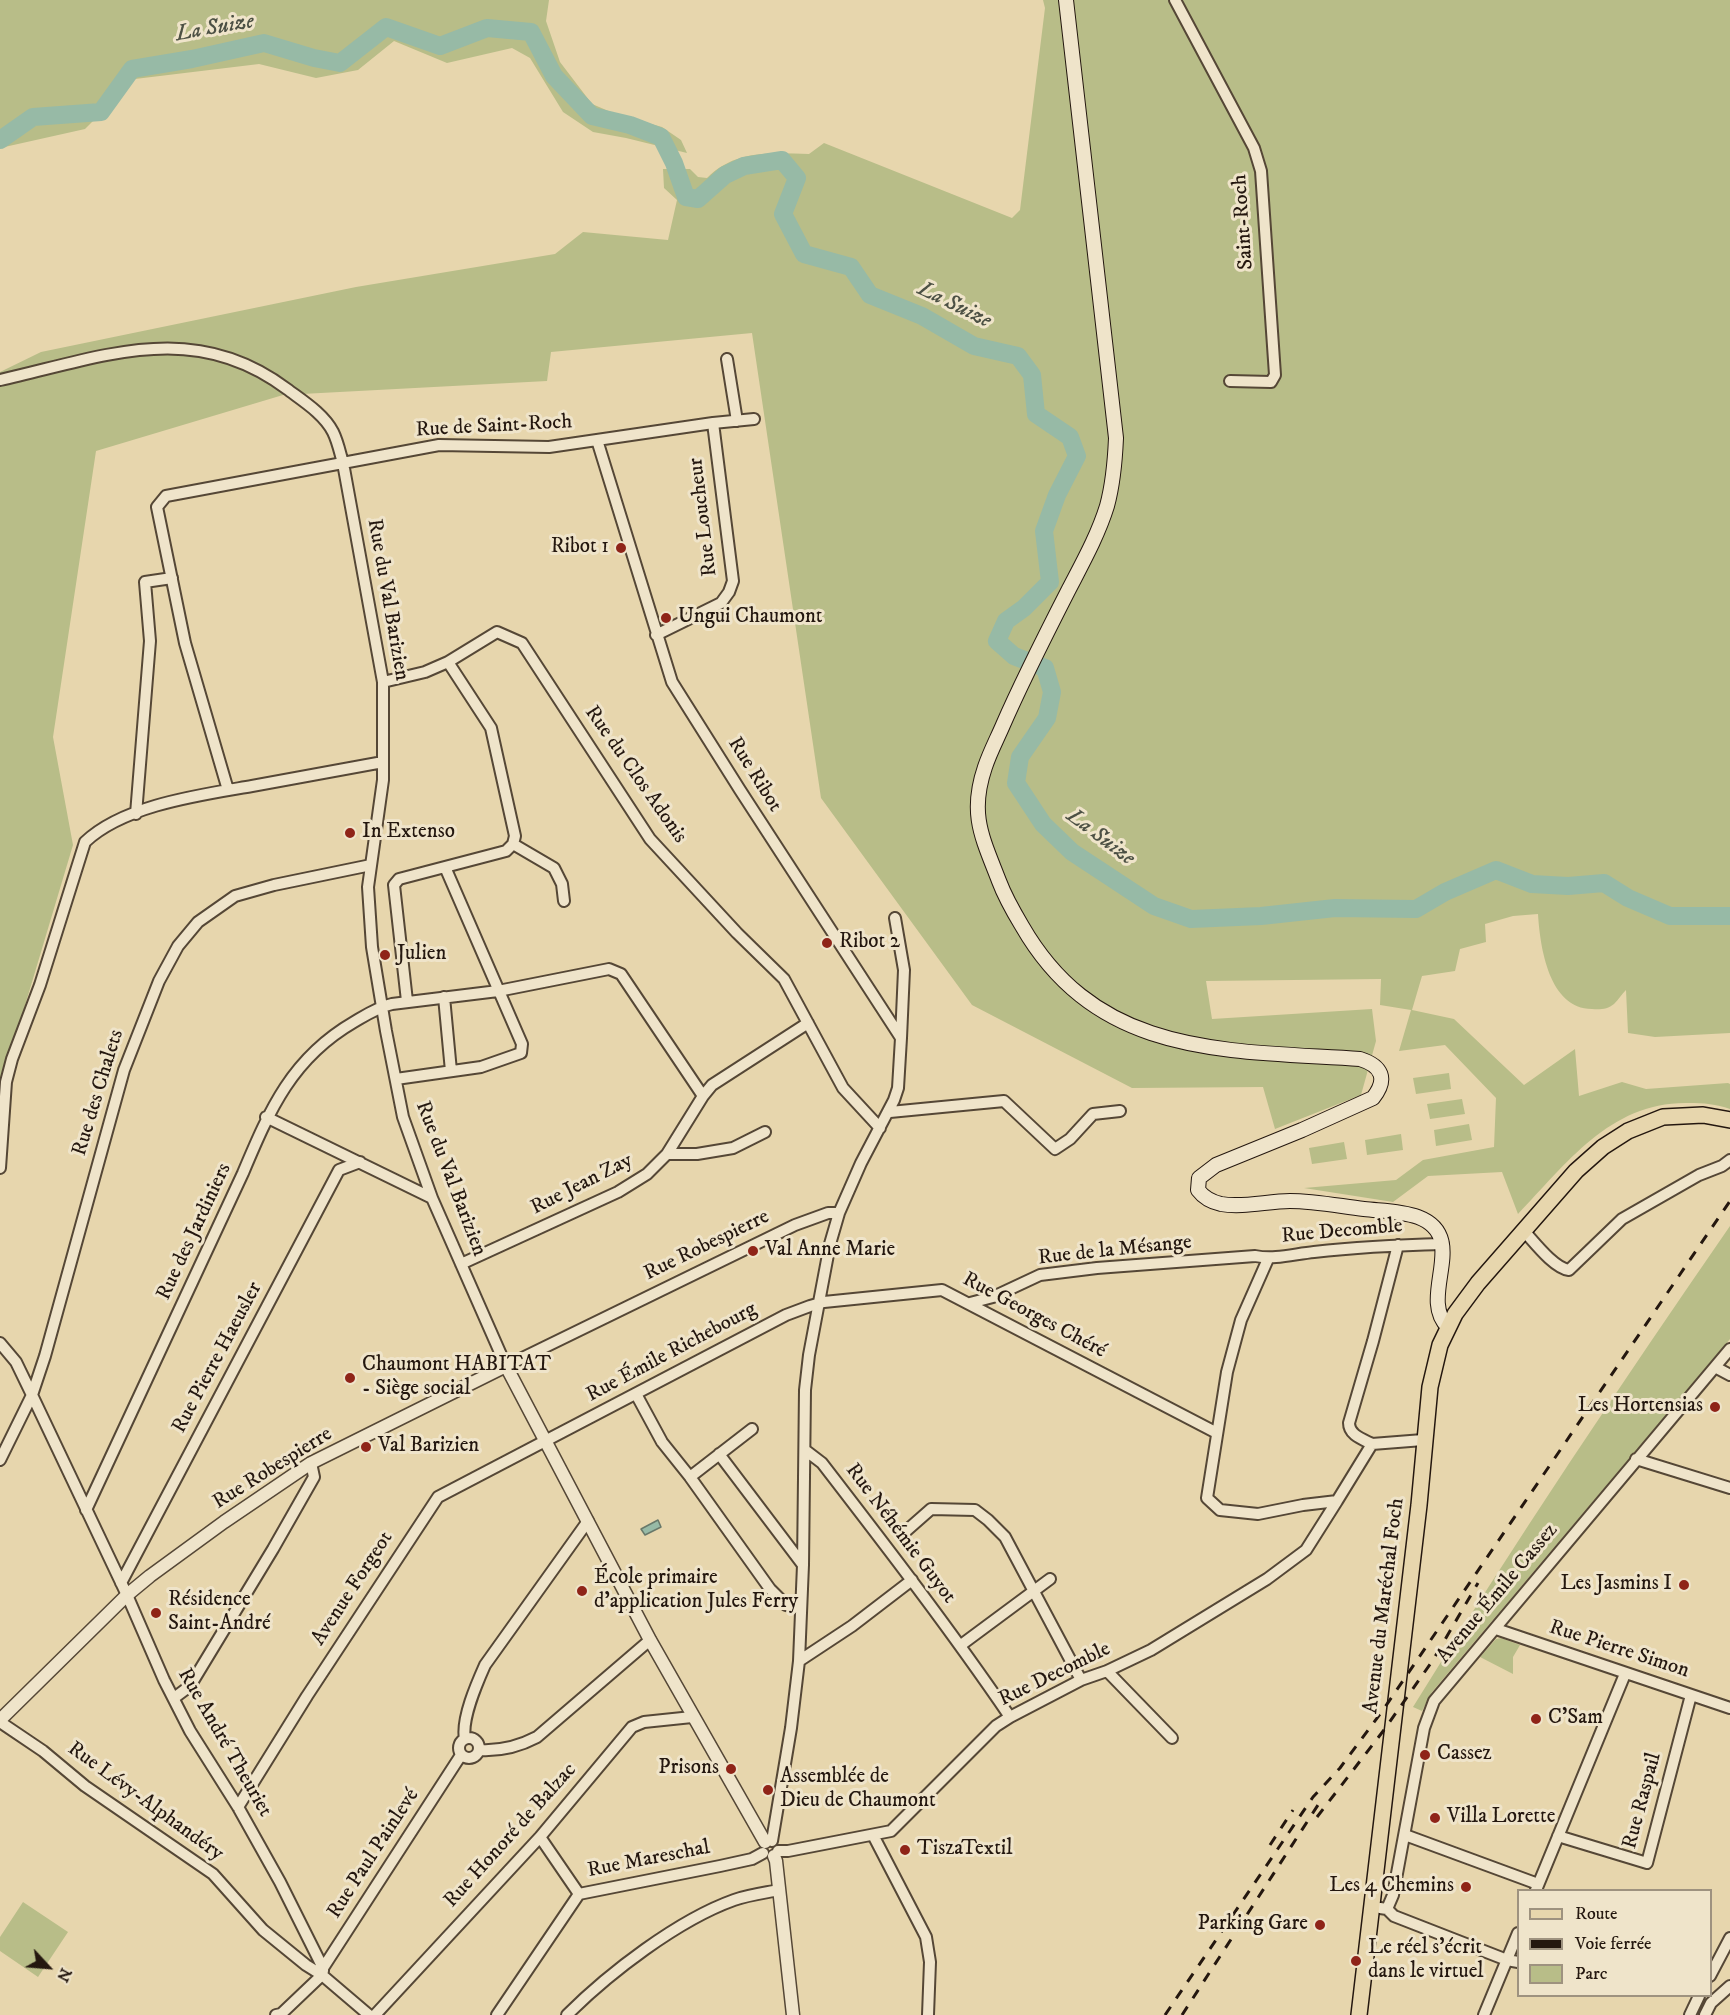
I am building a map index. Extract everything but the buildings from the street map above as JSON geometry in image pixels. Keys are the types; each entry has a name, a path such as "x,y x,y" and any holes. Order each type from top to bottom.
{"main road":[{"path":"1066,0 1116,438 1114,474 1107,506 1092,545 1032,663 985,766 979,788 977,819 1004,895 1036,951 1070,989 1101,1011 1179,1042 1222,1050 1360,1059 1377,1066 1381,1073 1379,1090 1373,1098 1216,1165 1203,1173 1197,1185 1198,1190 1209,1200 1225,1204 1305,1202 1405,1214 1432,1225 1443,1244 1438,1303 1440,1319 1448,1327"},
{"name":"Avenue du Maréchal Foch","path":"1359,2015 1379,1908 1424,1440 1435,1359 1448,1327 1478,1282 1576,1171 1603,1147 1628,1131 1652,1120 1674,1116 1703,1115 1730,1120"}],"street":[{"name":"Saint-Roch","path":"1175,0 1254,148 1261,171 1275,375 1271,382 1230,381"},
{"name":"Rue du Val Barizien","path":"0,380 119,352 170,347 200,349 228,356 269,375 312,407 333,431 344,462 383,682 383,780 368,887 372,947 403,1117 432,1198 506,1366 692,1717 770,1848 779,1890 793,2015"},
{"path":"727,359 737,421"},
{"name":"Rue de Saint-Roch","path":"172,578 157,507 166,496 439,445 549,447 754,419"},
{"name":"Rue Loucheur","path":"656,635 721,603 733,581 712,423"},
{"name":"Rue Ribot","path":"597,440 672,682 900,1038"},
{"path":"136,814 150,641 145,582 172,578 185,643 228,790"},
{"name":"Rue du Clos Adonis","path":"383,682 425,672 448,662 497,632 522,643 650,839 737,933 784,979 843,1088 880,1128"},
{"path":"407,1001 394,885 399,879 506,851 513,844 515,836 491,728 448,662"},
{"path":"0,1168 6,1082 40,985 85,842 98,830 179,799 383,762"},
{"path":"513,844 554,868 562,884 564,901"},
{"name":"Rue des Chalets","path":"0,1460 32,1395 124,1070 159,981 178,946 198,922 235,896 274,885 371,865"},
{"path":"396,1079 481,1067 521,1053 522,1044 445,867"},
{"path":"770,1848 791,1728 799,1661 803,1565 805,1390 808,1360 830,1244 839,1213 861,1163 890,1112 898,1088 904,970 895,918"},
{"name":"Rue des Jardiniers","path":"86,1510 224,1216 267,1118 300,1065 331,1035 382,1006 498,991 609,969 621,974 703,1096"},
{"path":"444,997 451,1071"},
{"name":"Rue Jean Zay","path":"461,1264 618,1192 647,1174 667,1154 712,1085 727,1073 808,1023"},
{"path":"890,1112 1004,1101 1055,1149 1070,1139 1093,1114 1120,1111"},
{"path":"267,1118 432,1198"},
{"path":"667,1154 697,1154 733,1148 765,1132"},
{"path":"1524,1231 1556,1264 1569,1270 1612,1226 1622,1219 1730,1160"},
{"name":"Rue Pierre Haeusler","path":"121,1582 339,1170 360,1162"},
{"name":"Rue Robespierre","path":"0,1721 127,1595 224,1522 311,1463 795,1225 828,1213 839,1213"},
{"name":"Rue Decomble","path":"1337,1501 1258,1514 1220,1510 1206,1498 1227,1372 1241,1320 1268,1259 1312,1252 1443,1244"},
{"path":"1398,1245 1349,1429 1372,1444 1424,1440"},
{"name":"Rue de la Mésange","path":"970,1303 993,1297 1040,1275 1097,1268 1255,1256 1268,1259"},
{"name":"Rue Georges Chéré","path":"819,1303 942,1290 1217,1433"},
{"name":"Rue Émile Richebourg","path":"546,1440 786,1315 819,1303"},
{"name":"Rue André Theuriet","path":"0,1343 15,1362 32,1395 190,1731 238,1807 280,1882 323,1971"},
{"name":"Avenue Émile Cassez","path":"1379,1908 1393,1895 1424,1728 1430,1709 1443,1689 1730,1349"},
{"path":"1715,1367 1730,1375"},
{"path":"636,1394 662,1442 770,1588 786,1605 801,1610"},
{"path":"690,1477 752,1429"},
{"name":"Avenue Forgeot","path":"238,1807 307,1696 438,1497 546,1440"},
{"name":"Rue Decomble","path":"770,1848 783,1852 891,1831 996,1726 1081,1680 1107,1671 1150,1650 1291,1563 1312,1543 1372,1444"},
{"name":"Rue Néhémie Guyot","path":"805,1450 822,1463 912,1580 961,1645 1010,1717"},
{"path":"719,1454 803,1565"},
{"path":"1636,1459 1730,1488"},
{"path":"174,1698 190,1686 279,1539 314,1477 311,1463"},
{"name":"Rue Néhémie Guyot","path":"906,1531 931,1509 975,1510 988,1520 1005,1537 1081,1680"},
{"path":"465,1739 463,1731 485,1665 588,1521"},
{"path":"961,1645 1050,1579"},
{"path":"799,1661 852,1626 912,1580"},
{"name":"Rue Pierre Simon","path":"1496,1629 1730,1708"},
{"path":"480,1750 496,1750 537,1737 650,1640"},
{"path":"1107,1671 1172,1738"},
{"path":"1405,1835 1537,1887 1625,1674"},
{"name":"Rue Raspail","path":"1558,1836 1647,1863 1691,1695"},
{"name":"Rue Honoré de Balzac","path":"375,2015 540,1837 632,1727 644,1722 692,1717"},
{"name":"Rue Lévy-Alphandéry","path":"0,1721 43,1751 85,1786 213,1874 263,1930 306,1965 323,1971 369,2015"},
{"path":"465,1739 474,1739 480,1745 480,1750 478,1755 469,1759 461,1755 459,1746 465,1739"},
{"name":"Rue Paul Painlevé","path":"276,2015 281,2014 323,1971 461,1755"},
{"path":"873,1835 926,1937 930,1962 928,2014"},
{"path":"540,1837 579,1894"},
{"name":"Rue Mareschal","path":"497,2015 579,1894 752,1859 770,1848"},
{"path":"567,2015 591,1992 676,1928 734,1900 779,1890"},
{"path":"1379,1908 1394,1916 1513,1961"},
{"path":"1712,1972 1730,1938"},
{"path":"1484,2015 1513,1961 1517,1939"},
{"path":"1712,1989 1727,1988"},
{"path":"1705,2015 1709,1999 1727,1988"},
{"path":"1690,2015 1698,1997"}],"green space":[{"path":"0,0 549,0 546,21 560,62 592,104 618,115 662,127 681,140 687,153 593,132 563,112 530,58 512,48 447,63 394,41 358,70 316,78 259,64 135,79 85,129 0,148"},
{"path":"1043,0 1730,0 1730,1033 1655,1037 1628,1033 1626,990 1614,1004 1607,1008 1577,1006 1566,999 1550,974 1541,943 1538,914 1513,916 1485,924 1486,942 1460,949 1455,971 1422,976 1412,1010 1454,1019 1524,1085 1575,1049 1579,1096 1622,1082 1646,1089 1728,1083 1730,1084 1730,1109 1710,1104 1689,1103 1661,1105 1636,1112 1614,1124 1573,1156 1518,1214 1502,1172 1428,1176 1393,1202 1304,1188 1396,1180 1423,1160 1494,1147 1496,1098 1445,1045 1399,1051 1411,1010 1380,1005 1381,979 1206,981 1212,1019 1372,1009 1376,1041 1361,1095 1275,1129 1263,1087 1132,1088 972,1005 821,798 752,333 551,352 547,381 283,395 96,451 53,737 73,845 0,1089 0,372 41,352 356,287 555,254 583,232 668,240 677,200 664,188 663,169 690,169 698,177 707,178 718,169 742,157 768,154 809,154 824,143 1012,218 1020,210 1045,8"},
{"path":"1449,1073 1451,1089 1416,1094 1413,1078"},
{"path":"1462,1099 1465,1114 1430,1119 1427,1104"},
{"path":"1469,1124 1472,1140 1436,1146 1434,1130"},
{"path":"1401,1134 1403,1150 1367,1155 1365,1140"},
{"path":"1344,1142 1347,1159 1312,1164 1309,1148"},
{"path":"1730,1226 1730,1339 1432,1692 1422,1711 1413,1707 1568,1464"},
{"path":"1501,1638 1520,1645 1513,1657 1513,1674 1480,1657 1496,1639"},
{"path":"23,1902 68,1932 38,1977 0,1951 0,1937"}],"shaded area":[{"path":"658,1520 661,1527 645,1535 641,1529"}],"waterway":[{"name":"La Suize","path":"0,140 33,117 101,112 132,69 264,43 340,63 386,27 440,46 487,28 531,32 554,76 592,116 630,125 661,137 674,163 686,197 698,199 725,175 744,166 782,160 797,178 783,214 804,254 851,267 870,295 922,316 974,346 1018,356 1032,375 1036,414 1070,437 1077,456 1057,495 1044,531 1050,582 1024,608 1006,621 997,641 1014,656 1045,668 1052,692 1047,718 1020,757 1016,783 1043,824 1072,852 1154,906 1191,919 1261,916 1335,908 1416,909 1445,892 1496,870 1532,884 1568,886 1604,883 1628,898 1670,916 1730,916"}],"railway":[{"path":"1165,2015 1313,1797 1340,1768 1383,1710 1730,1201"},
{"path":"1317,1817 1384,1730 1433,1660 1478,1583"},
{"path":"1182,2015 1318,1805"},
{"path":"1270,1845 1293,1810"}],"place":[{"name":"Ribot 1","path":"621,548"},
{"name":"Ungui Chaumont","path":"666,618"},
{"name":"In Extenso","path":"350,833"},
{"name":"Ribot 2","path":"827,943"},
{"name":"Julien","path":"385,955"},
{"name":"Val Anne Marie","path":"753,1251"},
{"name":"Chaumont HABITAT - Siège social","path":"350,1378"},
{"name":"Les Hortensias","path":"1715,1407"},
{"name":"Val Barizien","path":"366,1447"},
{"name":"Les Jasmins I","path":"1684,1585"},
{"name":"École primaire d'application Jules Ferry","path":"582,1591"},
{"name":"Résidence Saint-André","path":"156,1613"},
{"name":"C’Sam","path":"1536,1719"},
{"name":"Cassez","path":"1425,1755"},
{"name":"Prisons","path":"731,1769"},
{"name":"Assemblée de Dieu de Chaumont","path":"768,1790"},
{"name":"Villa Lorette","path":"1435,1818"},
{"name":"TiszaTextil","path":"905,1850"},
{"name":"Les 4 Chemins","path":"1466,1887"},
{"name":"Parking Gare","path":"1320,1925"},
{"name":"Le réel s'écrit dans le virtuel","path":"1356,1961"}]}
